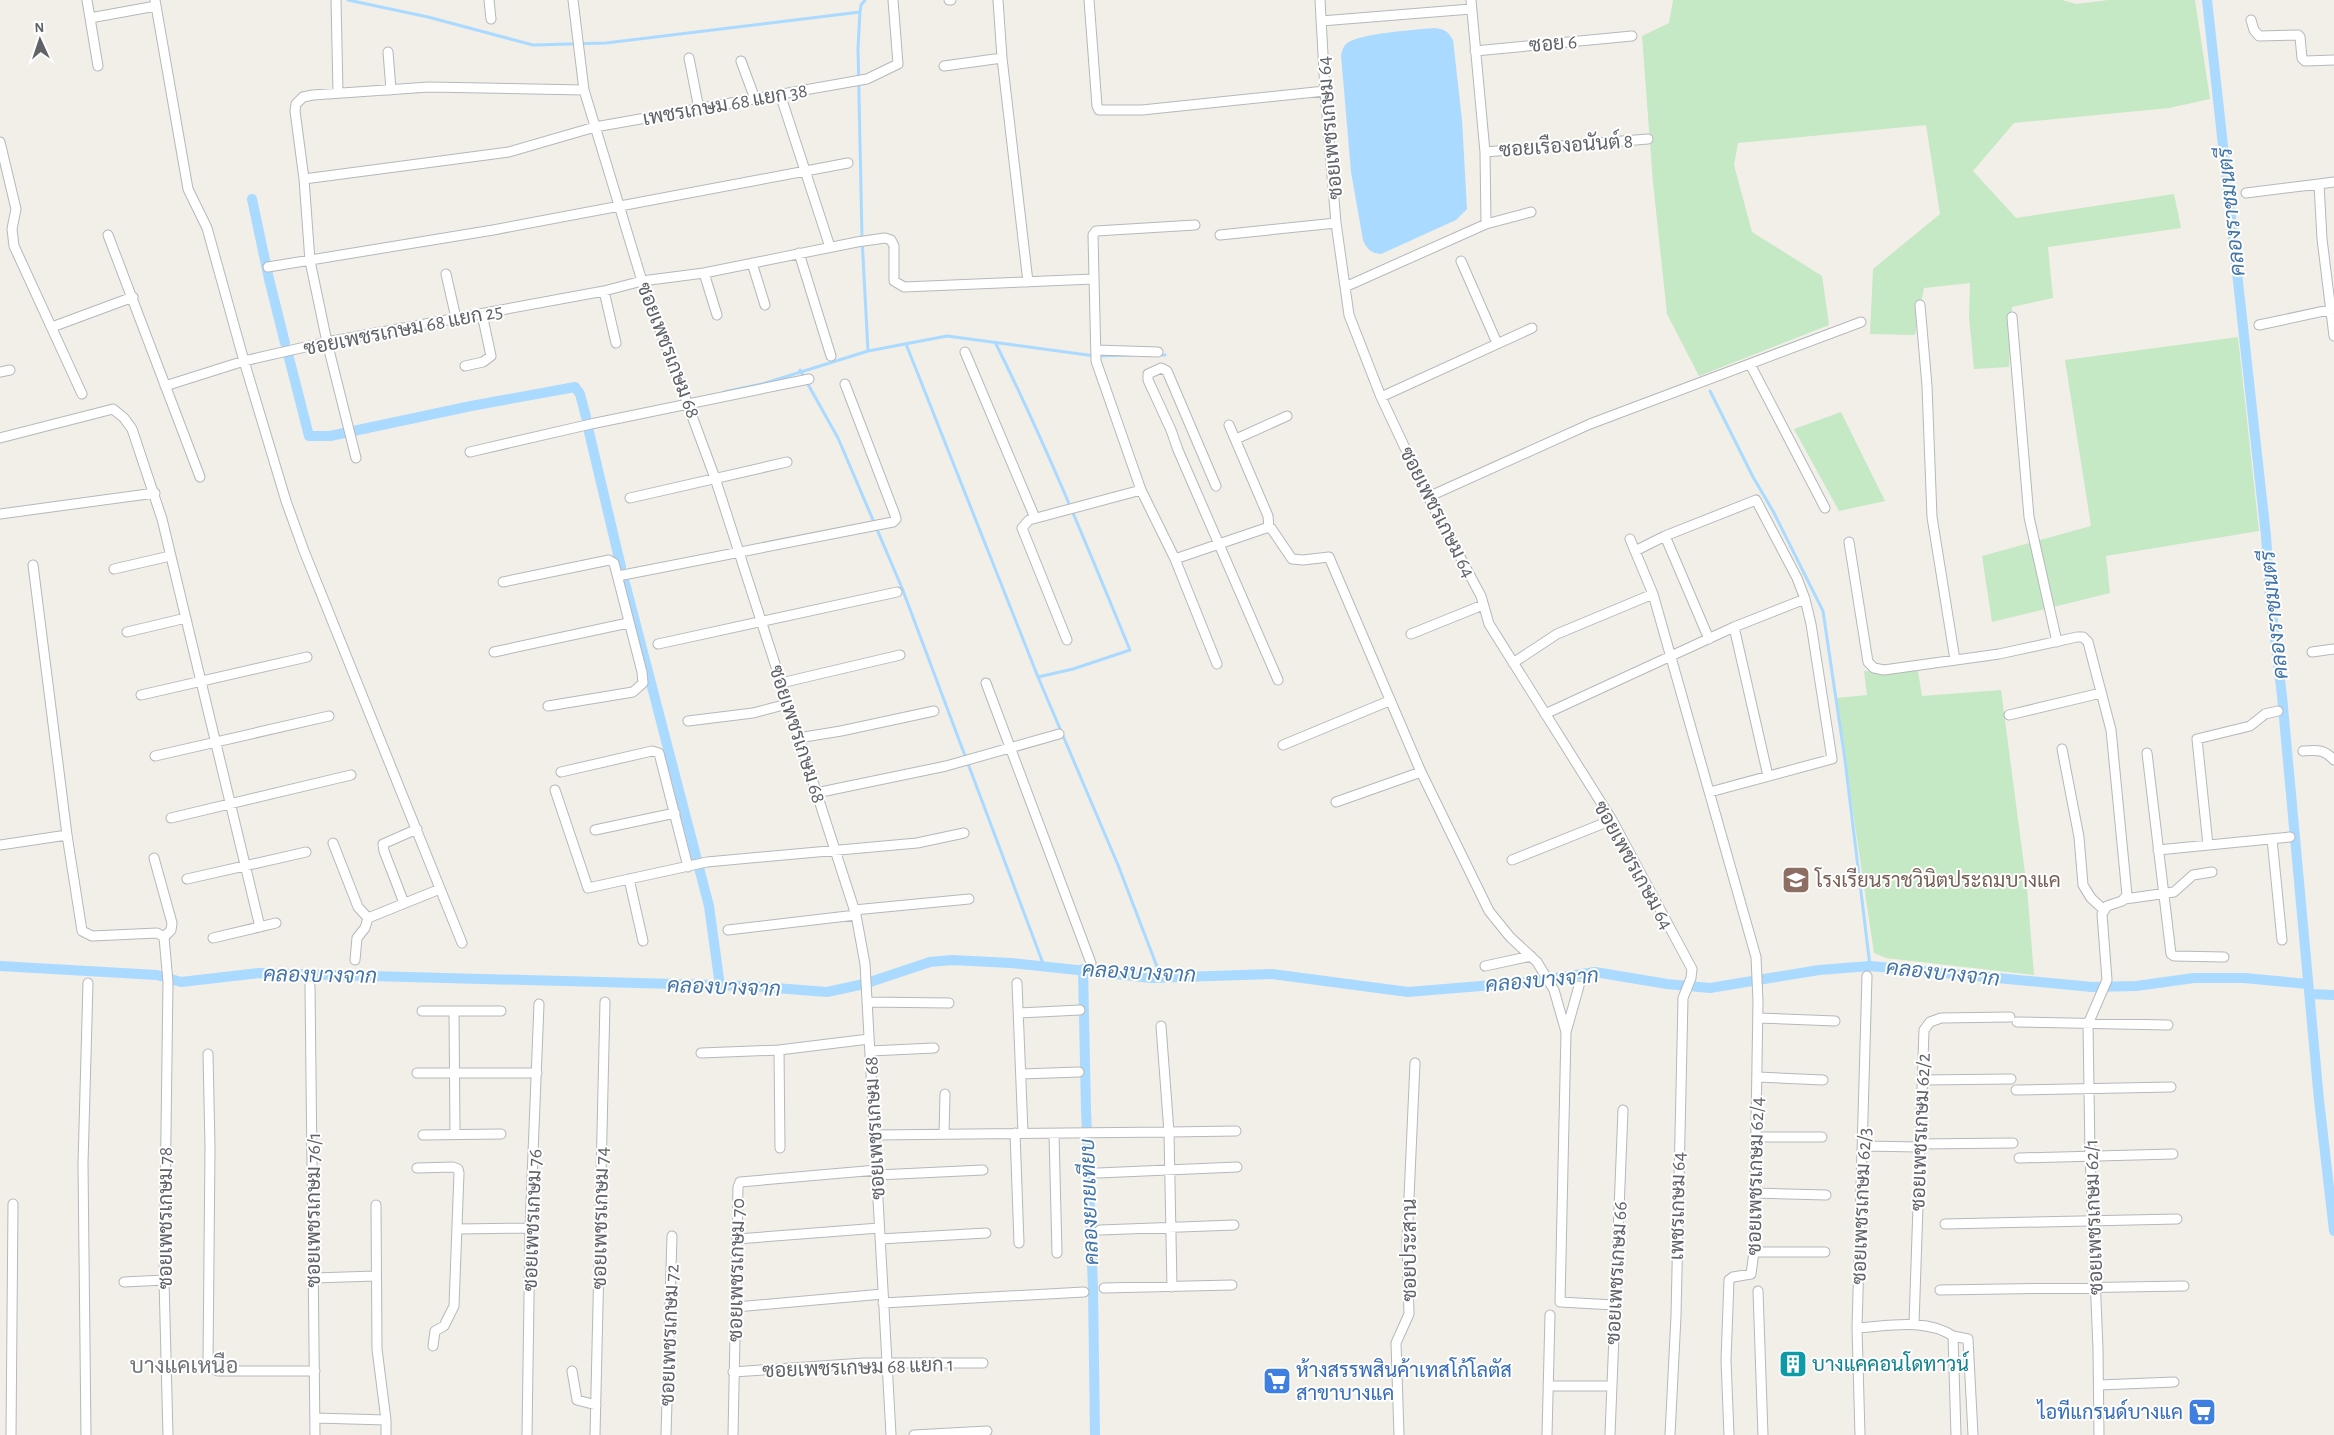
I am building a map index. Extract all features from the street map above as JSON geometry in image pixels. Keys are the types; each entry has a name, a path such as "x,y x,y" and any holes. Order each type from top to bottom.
{"street":[{"path":"87,0 98,66"},
{"path":"336,0 338,92"},
{"path":"490,0 491,18"},
{"name":"ซอยเพชรเกษม 68","path":"573,0 584,90 642,282 715,478 855,912 865,964 891,1435"},
{"name":"เพชรเกษม 68 แยก 38","path":"304,180 509,152 595,127 867,79 898,64 893,0"},
{"path":"998,0 1002,58 1028,282 1093,279"},
{"path":"1089,0 1097,106 1099,110 1142,110 1325,91"},
{"name":"ซอยเพชรเกษม 64","path":"1320,0 1325,91 1336,223 1344,287 1352,327 1381,397 1428,497 1481,596 1488,624 1612,820 1692,968 1692,978"},
{"path":"90,18 156,3 188,189 207,228 286,501 462,943"},
{"path":"1321,21 1471,4 1484,152 1486,224"},
{"path":"2251,20 2254,30 2259,36 2298,35 2302,58 2305,61 2334,60"},
{"name":"ซอย 6","path":"1475,51 1632,36"},
{"path":"388,52 391,90"},
{"path":"689,58 699,109"},
{"path":"944,66 1002,58"},
{"path":"740,61 755,99"},
{"path":"356,458 327,342 310,261 304,180 295,111 296,104 303,97 313,95 429,87 584,90"},
{"path":"780,94 830,247"},
{"name":"ซอยเรืองอนันต์ 8","path":"1484,152 1648,139"},
{"path":"0,146 16,209 12,229 14,246 82,394"},
{"path":"268,267 554,219 848,163"},
{"path":"2246,193 2334,182"},
{"path":"2319,184 2322,239 2333,309 2334,336"},
{"path":"1344,287 1486,224 1531,212"},
{"path":"1220,235 1336,223"},
{"path":"1195,225 1096,231 1093,235 1096,355 1140,490 1175,559 1217,664"},
{"path":"108,235 200,477"},
{"name":"ซอยเพชรเกษม 68 แยก 25","path":"165,386 244,361 327,342 885,238 891,240 894,246 892,276 898,285 904,287 1028,282"},
{"path":"799,253 831,356"},
{"path":"1461,261 1497,343"},
{"path":"752,263 765,305"},
{"path":"704,272 717,315"},
{"path":"446,274 456,318"},
{"path":"604,291 616,343"},
{"path":"52,327 133,298"},
{"path":"1920,305 1927,386 1932,517 1954,660"},
{"path":"2259,325 2333,309"},
{"path":"465,366 483,362 491,356 482,314"},
{"path":"2012,317 2029,517 2057,642"},
{"path":"1428,497 1590,424 1861,322"},
{"path":"1381,397 1532,328"},
{"path":"965,352 1035,518"},
{"path":"1096,355 1158,352"},
{"path":"1750,364 1825,508"},
{"path":"1216,486 1167,370 1161,368 1148,374 1148,380 1278,680"},
{"path":"0,372 10,370"},
{"path":"470,452 809,379"},
{"path":"618,576 893,522 896,519 845,384"},
{"path":"0,438 113,409 124,418 132,429 155,493 260,927"},
{"path":"1236,439 1287,416"},
{"path":"1229,425 1268,516 1269,528 1271,528 1292,559 1304,560 1329,557 1389,702 1489,911 1510,937 1534,959 1554,990 1566,1032"},
{"path":"630,498 786,462"},
{"path":"1067,640 1022,528 1024,524 1035,518 1140,490"},
{"path":"0,514 155,493"},
{"path":"1635,551 1666,536 1756,500 1797,578 1805,599 1811,624 1832,759 1710,792"},
{"path":"1175,559 1269,528"},
{"path":"1666,536 1709,639"},
{"name":"ซอยเพชรเกษม 62/4","path":"1630,540 1653,594 1672,656 1700,762 1754,947 1757,969 1758,1018 1754,1252 1751,1274 1733,1277 1728,1280 1726,1360 1729,1435"},
{"path":"1849,542 1868,662 1874,668 1884,670 1999,654 2083,637 2088,642 2111,730 2125,898"},
{"path":"114,569 170,556"},
{"path":"503,582 609,560 614,563 642,672 643,683 633,692 548,706"},
{"path":"33,565 67,835 82,931 92,936 157,933 164,938 171,930 172,922 154,858"},
{"path":"658,644 897,592"},
{"path":"1513,663 1558,634 1653,594"},
{"path":"1545,714 1734,627 1805,599"},
{"path":"1411,634 1483,605"},
{"path":"127,632 186,618"},
{"path":"494,652 628,623"},
{"path":"1734,627 1768,776"},
{"path":"2312,652 2334,649"},
{"path":"781,684 900,655"},
{"path":"141,695 307,657"},
{"path":"986,683 1091,963"},
{"path":"2009,715 2102,693"},
{"path":"1282,745 1389,702"},
{"path":"688,721 753,713 787,704"},
{"path":"798,738 841,731 934,711"},
{"path":"2208,845 2197,739 2250,726 2265,714 2278,711"},
{"path":"155,756 329,716"},
{"path":"816,793 946,766 1060,734"},
{"path":"2062,749 2079,837 2083,885 2091,898 2104,910 2107,906 2125,898 2174,892 2193,875 2212,872"},
{"path":"2303,751 2321,750 2334,760"},
{"path":"561,772 652,751 659,753 691,866"},
{"path":"2147,753 2171,954 2174,956 2224,957"},
{"path":"1336,802 1421,772"},
{"path":"171,818 351,775"},
{"path":"555,790 588,888 707,862 917,843 964,833"},
{"path":"595,830 675,813"},
{"path":"1512,860 1612,820"},
{"path":"404,904 383,844 416,829"},
{"path":"0,845 67,835"},
{"path":"2158,850 2290,837"},
{"path":"2272,839 2282,940"},
{"path":"332,843 358,907 368,918"},
{"path":"187,879 306,852"},
{"path":"628,879 643,941"},
{"path":"368,918 440,889"},
{"path":"728,930 855,912 968,899"},
{"name":"ซอยเพชรเกษม 62/1","path":"2099,1435 2096,1288 2090,1155 2088,1024 2107,980 2104,910"},
{"path":"355,960 357,938 365,928 368,918"},
{"path":"213,938 276,923"},
{"name":"ซอยเพชรเกษม 78","path":"164,938 168,982 164,1280 168,1435"},
{"path":"1485,966 1534,959"},
{"name":"ซอยเพชรเกษม 62/3","path":"1860,1435 1857,1328 1867,976"},
{"name":"เพชรเกษม 64","path":"1670,1435 1676,1316 1678,1135 1683,998 1692,978"},
{"path":"86,1435 83,1164 88,983"},
{"path":"1017,983 1021,1074 1019,1243"},
{"name":"ซอยเพชรเกษม 76/1","path":"310,986 315,1435"},
{"path":"1579,986 1566,1032 1560,1302 1614,1305"},
{"path":"867,999 948,1003"},
{"name":"ซอยเพชรเกษม 74","path":"595,1435 605,1002"},
{"name":"ซอยเพชรเกษม 76","path":"527,1435 530,1228 539,1004"},
{"path":"1018,1013 1080,1010"},
{"path":"422,1011 501,1012"},
{"path":"454,1011 454,1133"},
{"path":"1758,1018 1835,1021"},
{"name":"ซอยเพชรเกษม 62/2","path":"1914,1324 1924,1030 1930,1022 1942,1018 2168,1026"},
{"path":"1161,1026 1170,1170 1172,1287"},
{"path":"701,1053 779,1050 869,1039"},
{"path":"870,1051 934,1048"},
{"path":"779,1050 780,1148"},
{"path":"208,1054 210,1147 208,1362 211,1368 218,1371 315,1371"},
{"name":"ซอยประสาน","path":"1399,1435 1396,1343 1408,1314 1407,1242 1415,1063"},
{"path":"1021,1074 1079,1072"},
{"path":"417,1073 537,1073"},
{"path":"1757,1077 1823,1080"},
{"path":"1923,1080 2012,1079"},
{"path":"2016,1090 2171,1087"},
{"path":"944,1094 944,1134"},
{"name":"ซอยเพชรเกษม 66","path":"1610,1435 1623,1110"},
{"path":"873,1134 1092,1134 1236,1130"},
{"path":"423,1135 454,1133 501,1134"},
{"path":"1054,1134 1057,1253"},
{"path":"1756,1136 1822,1137"},
{"path":"1863,1146 2013,1143"},
{"path":"2019,1158 2173,1154"},
{"path":"416,1168 453,1167 458,1169 454,1306 444,1326 435,1331 433,1346"},
{"path":"1098,1173 1237,1167"},
{"path":"877,1173 983,1170"},
{"name":"ซอยเพชรเกษม 70","path":"733,1435 733,1372 740,1182 877,1173"},
{"path":"1755,1193 1826,1195"},
{"path":"11,1435 13,1204"},
{"path":"376,1205 377,1349 386,1420 386,1435"},
{"path":"1945,1224 2177,1219"},
{"path":"1100,1230 1234,1225"},
{"path":"457,1229 530,1228"},
{"path":"738,1239 879,1228"},
{"path":"880,1239 986,1233"},
{"name":"ซอยเพชรเกษม 72","path":"666,1435 672,1236"},
{"path":"1754,1252 1825,1252"},
{"path":"314,1278 375,1276"},
{"path":"124,1282 164,1280"},
{"path":"1104,1288 1232,1285"},
{"path":"1940,1290 2184,1286"},
{"path":"1758,1291 1763,1435"},
{"path":"736,1306 883,1298 1084,1292"},
{"path":"1548,1435 1550,1316"},
{"path":"1857,1328 1914,1324 1943,1329 1953,1336 1968,1339 1973,1435"},
{"path":"1953,1336 1956,1435"},
{"name":"ซอยเพชรเกษม 68 แยก 1","path":"733,1372 864,1363 983,1363"},
{"path":"1955,1364 1970,1363"},
{"path":"572,1371 578,1400 596,1405"},
{"path":"2099,1385 2174,1382"},
{"path":"1548,1386 1611,1386"},
{"path":"1955,1398 1972,1397"},
{"path":"315,1418 386,1420"},
{"path":"914,1435 987,1431"}],"green space":[{"path":"1673,0 2062,0 2076,4 2108,0 2195,0 2210,99 2169,108 2014,123 1973,171 2016,218 2174,194 2181,228 2048,247 2053,298 2012,307 2009,367 1974,369 1969,317 1970,283 1924,288 1915,335 1870,334 1873,269 1940,214 1926,125 1738,143 1734,165 1752,232 1822,276 1829,325 1699,376 1667,314 1653,183 1642,36 1669,23"},
{"path":"2238,337 2259,531 2106,556 2110,593 1992,622 1982,556 2091,526 2065,360"},
{"path":"1841,412 1885,501 1839,511 1794,429"},
{"path":"1864,671 1918,671 1922,696 2001,690 2027,888 2034,975 1886,958 1874,953 1836,698 1867,695"}],"water":[{"path":"1434,28 1445,31 1453,40 1462,120 1467,209 1456,220 1381,254 1374,253 1369,250 1363,240 1351,172 1341,55 1346,44 1362,37"}],"waterway":[{"path":"348,0 428,17 533,45 606,43 860,12"},
{"path":"865,0 861,5 858,48 862,238 868,351"},
{"name":"คลองราชมนตรี","path":"2207,0 2266,536 2270,597 2282,696 2319,1100 2334,1231"},
{"path":"252,199 285,343"},
{"path":"724,392 762,384 868,351 947,336 1095,356 1132,355"},
{"path":"995,342 1082,533 1130,650 1073,669 1038,677"},
{"path":"906,344 1038,677 1118,865 1161,977"},
{"path":"1158,355 1165,355"},
{"path":"289,358 309,436 330,436 471,406 575,387 580,394 586,417"},
{"path":"800,370 838,438 902,588 1044,966"},
{"path":"1710,391 1823,611 1845,760 1870,966"},
{"path":"589,432 621,567"},
{"path":"625,583 709,906 720,986"},
{"name":"คลองบางจาก","path":"0,966 157,975 181,982 259,973 750,986 827,992 864,984 930,962 952,960 1011,963 1152,978 1272,974 1408,992 1530,982 1595,972 1667,984 1710,988 1819,970 1870,966 2092,987 2136,986 2194,978 2244,978 2308,984"},
{"name":"คลองยายเทียบ","path":"1083,969 1093,1289 1095,1435"},
{"name":"คลองบางจาก","path":"2310,994 2334,995"}],"place":[{"name":"โรงเรียนราชวินิตประถมบางแค","path":"1796,880"},
{"name":"บางแคคอนโดทาวน์","path":"1793,1364"},
{"name":"ห้างสรรพสินค้าเทสโก้โลตัส สาขาบางแค","path":"1277,1381"},
{"name":"ไอทีแกรนด์บางแค","path":"2202,1412"}],"district":[{"name":"บางแคเหนือ","path":"184,1365"}]}
